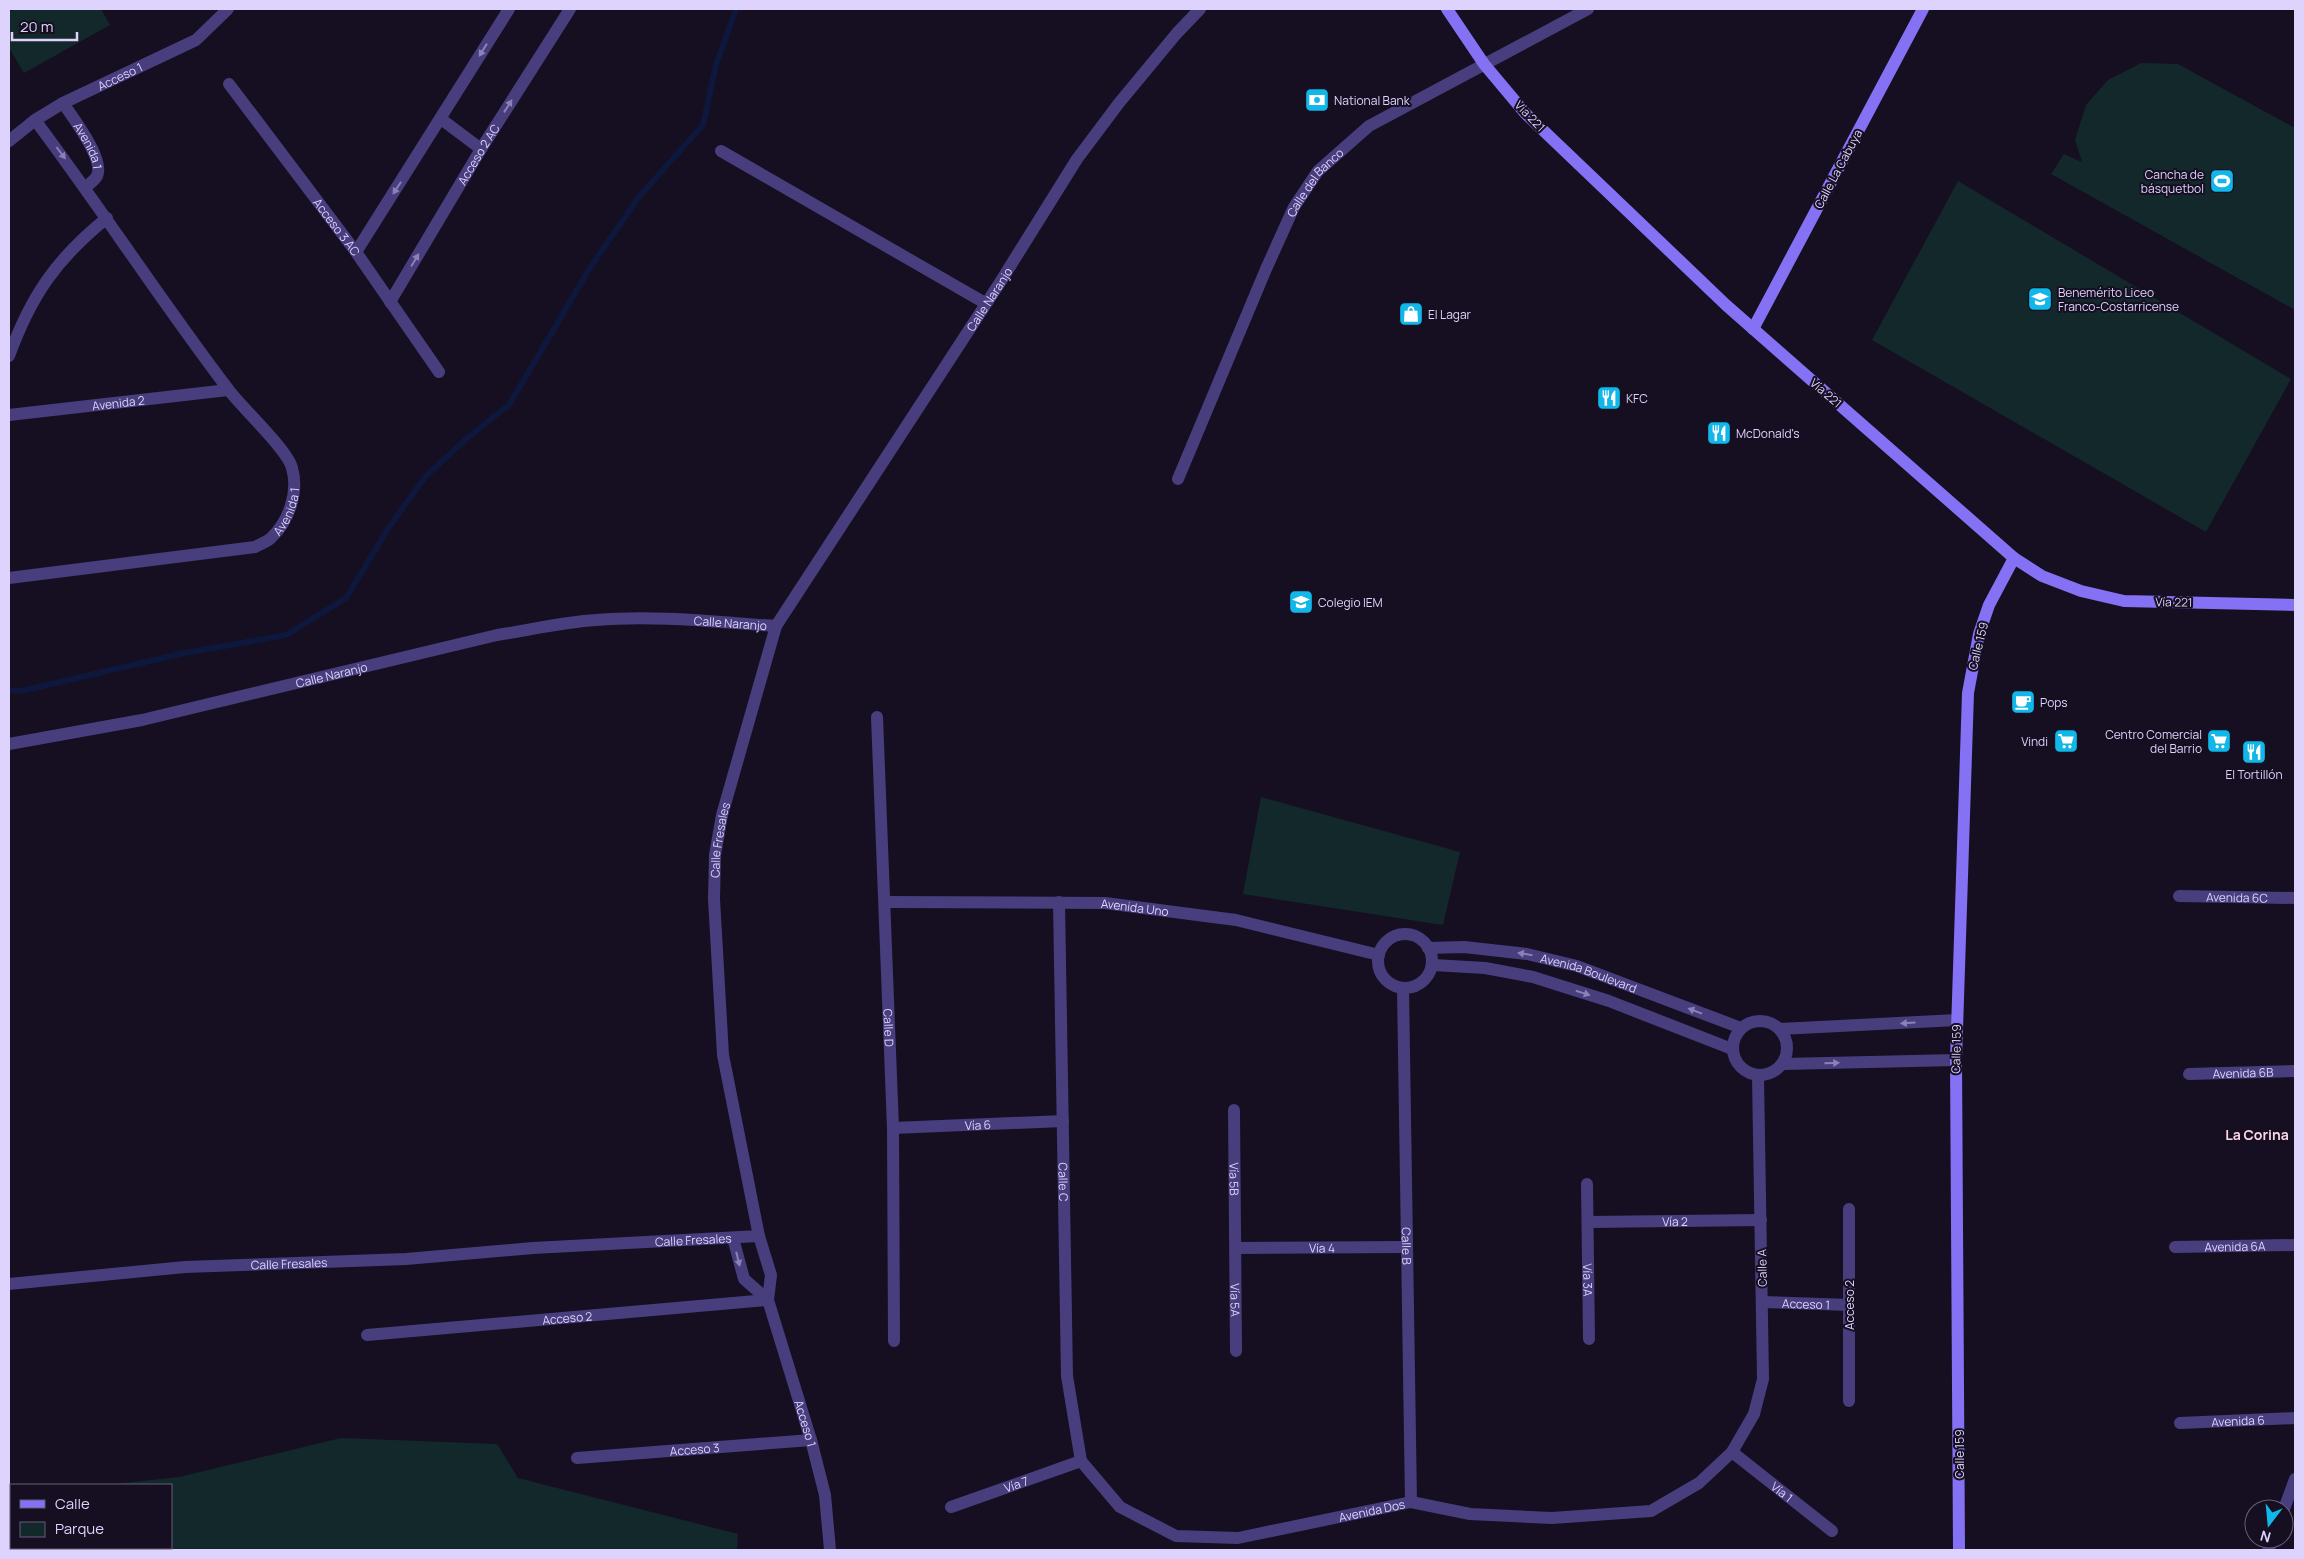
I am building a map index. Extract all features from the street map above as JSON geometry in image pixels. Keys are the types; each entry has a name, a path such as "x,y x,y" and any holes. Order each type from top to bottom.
{"street":[{"name":"Acceso 1","path":"9,141 35,120 63,103 196,40 228,9"},
{"path":"356,252 508,9"},
{"name":"Acceso 2 AC","path":"390,302 481,148 570,9"},
{"name":"Calle Naranjo","path":"9,744 142,720 497,635 550,626 595,620 662,618 776,626 986,303 1077,159 1119,103 1177,33 1200,9"},
{"name":"Vía 221","path":"1447,9 1484,64 1526,113 1753,329 2014,558 2042,576 2080,591 2124,601 2295,605"},
{"name":"Calle del Banco","path":"1178,479 1294,207 1318,171 1369,126 1588,9"},
{"name":"Calle La Cabuya","path":"1753,329 1924,9"},
{"name":"Acceso 3 AC","path":"229,84 356,252 439,372"},
{"name":"Avenida 1","path":"63,103 95,154 99,165 96,177 86,187"},
{"path":"440,119 481,148"},
{"name":"Avenida 1","path":"9,578 255,547 270,539 282,525 290,508 295,488 292,467 280,450 228,390 86,187 35,120"},
{"path":"721,151 986,303"},
{"path":"9,356 30,306 54,269 83,237 107,218"},
{"name":"Avenida 2","path":"9,415 228,390"},
{"name":"Calle 159","path":"1960,1550 1956,1060 1968,693 1979,634 1989,606 2014,558"},
{"name":"Calle Fresales","path":"9,1284 185,1267 406,1260 533,1248 759,1236 723,1054 714,884 715,855 722,815 776,626"},
{"name":"Calle D","path":"878,717 893,1128 894,1341"},
{"name":"Avenida 6C","path":"2179,896 2295,898"},
{"name":"Avenida Uno","path":"885,902 1105,903 1236,920 1379,955"},
{"name":"Calle C","path":"1058,902 1067,1376 1081,1461"},
{"path":"1406,934 1416,936 1425,942 1428,948 1432,953 1433,965 1428,976 1418,986 1403,988 1391,984 1381,975 1377,962 1379,955 1386,941 1395,935 1406,934"},
{"name":"Avenida Boulevard","path":"1428,948 1464,947 1526,954 1577,966 1741,1028"},
{"name":"Avenida Boulevard","path":"1433,965 1485,968 1533,977 1609,1001 1732,1049"},
{"name":"Calle B","path":"1403,988 1411,1502"},
{"path":"1760,1020 1771,1023 1780,1029 1786,1040 1787,1052 1783,1064 1772,1073 1758,1076 1746,1072 1736,1062 1732,1049 1735,1036 1741,1028 1750,1022 1760,1020"},
{"path":"1780,1029 1957,1020"},
{"path":"1783,1064 1956,1060"},
{"name":"Avenida 6B","path":"2189,1074 2295,1071"},
{"name":"Calle A","path":"1732,1452 1754,1414 1763,1379 1758,1076"},
{"name":"Vía 5B","path":"1234,1110 1237,1248"},
{"name":"Vía 6","path":"893,1128 1063,1121"},
{"name":"Vía 3A","path":"1587,1184 1589,1222 1589,1339"},
{"name":"Acceso 2","path":"1849,1209 1849,1401"},
{"name":"Vía 2","path":"1589,1222 1761,1220"},
{"name":"Acceso 1","path":"759,1236 770,1275 768,1300 826,1494 830,1550"},
{"path":"733,1238 744,1279 768,1300"},
{"name":"Avenida 6A","path":"2175,1247 2295,1245"},
{"name":"Vía 4","path":"1237,1248 1406,1246"},
{"name":"Vía 5A","path":"1236,1352 1237,1248"},
{"name":"Acceso 2","path":"366,1335 768,1300"},
{"name":"Acceso 1","path":"1762,1302 1849,1305"},
{"name":"Avenida 6","path":"2180,1423 2295,1418"},
{"name":"Acceso 3","path":"577,1458 811,1440"},
{"name":"Avenida Dos","path":"1081,1461 1120,1507 1176,1536 1238,1538 1411,1502 1470,1514 1552,1518 1650,1511 1699,1483 1732,1452"},
{"name":"Vía 1","path":"1732,1452 1832,1531"},
{"name":"Vía 7","path":"951,1507 1081,1461"},
{"path":"2288,1499 2295,1479"}],"green space":[{"path":"15,9 101,9 110,25 24,73 9,48 9,12"},
{"path":"2141,63 2178,64 2295,128 2295,310 2051,174 2064,154 2082,162 2075,140 2086,105 2108,80"},
{"path":"1958,181 2291,379 2206,532 1872,340"},
{"path":"1261,797 1460,852 1443,925 1243,894"},
{"path":"341,1438 497,1444 518,1478 738,1534 737,1550 9,1550 9,1495 10,1549 172,1549 172,1484 114,1484 179,1477"}],"waterway":[{"path":"9,690 21,691 180,654 286,635 346,598 389,527 426,476 466,439 509,405 590,268 638,198 703,125 716,65 736,9"}],"place":[{"name":"National Bank","path":"1317,100"},
{"name":"Cancha de básquetbol","path":"2222,181"},
{"name":"Benemérito Liceo Franco-Costarricense","path":"2040,299"},
{"name":"El Lagar","path":"1411,314"},
{"name":"KFC","path":"1609,398"},
{"name":"McDonald's","path":"1719,433"},
{"name":"Colegio IEM","path":"1301,602"},
{"name":"Pops","path":"2023,702"},
{"name":"Vindi","path":"2066,741"},
{"name":"Centro Comercial del Barrio","path":"2219,741"},
{"name":"El Tortillón","path":"2254,752"}],"district":[{"name":"La Corina","path":"2257,1134"}]}
